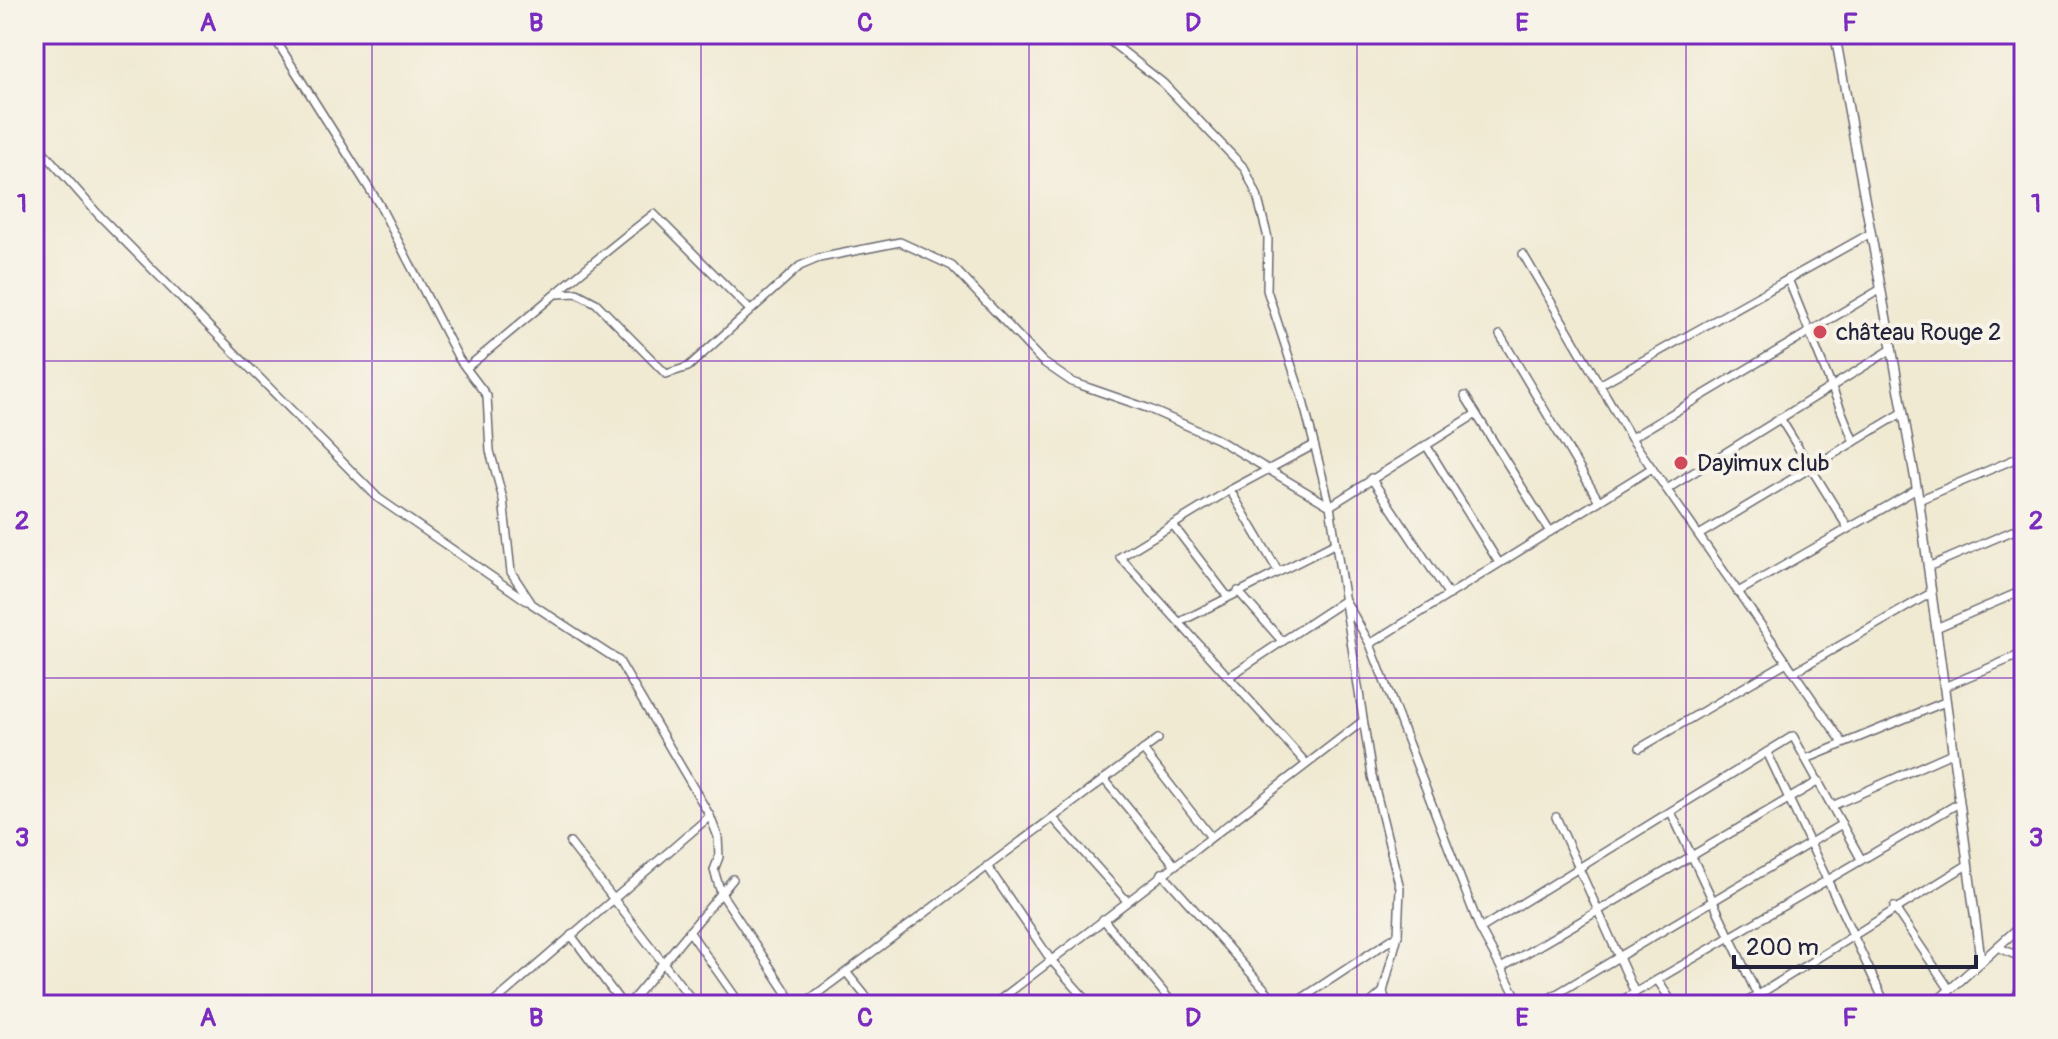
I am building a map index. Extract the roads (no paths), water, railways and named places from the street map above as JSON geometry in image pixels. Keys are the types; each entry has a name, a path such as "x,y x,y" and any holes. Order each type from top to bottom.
{"street":[{"path":"272,34 379,204 466,368 487,396 490,451 503,499 511,572 532,604"},
{"path":"1101,34 1163,83 1245,169 1257,195 1268,238 1267,290 1330,506 1372,776 1400,888 1398,935 1383,992 1387,1005"},
{"path":"1835,34 1919,500 1981,962"},
{"path":"34,141 97,213 378,498 619,661 710,816 718,837 719,857 714,870 721,893 795,1005"},
{"path":"466,368 557,294 575,275 654,214 750,310"},
{"path":"1601,384 1871,233"},
{"path":"557,294 577,293 596,303 666,374 688,367 800,266 819,258 900,242 952,266 1043,362 1072,382 1147,408 1270,468 1330,506"},
{"path":"1523,254 1631,438 1843,743"},
{"path":"1788,279 1854,442"},
{"path":"1631,438 1881,289"},
{"path":"1500,335 1599,501"},
{"path":"1667,489 1892,349"},
{"path":"1465,396 1550,532"},
{"path":"1699,535 1902,413"},
{"path":"1330,506 1476,414"},
{"path":"1780,418 1848,528"},
{"path":"1306,763 1120,557 1230,490 1314,445"},
{"path":"1426,445 1499,563"},
{"path":"1919,500 2024,455"},
{"path":"1370,644 1652,468"},
{"path":"1371,478 1449,595"},
{"path":"1738,592 1917,489"},
{"path":"1230,490 1278,571"},
{"path":"1173,525 1228,597"},
{"path":"1928,567 2024,526"},
{"path":"1180,622 1336,543"},
{"path":"1936,628 2024,590"},
{"path":"1238,591 1282,641"},
{"path":"1794,672 1931,593"},
{"path":"1230,676 1345,600"},
{"path":"1345,600 1370,644 1480,929 1521,1005"},
{"path":"1944,687 2024,653"},
{"path":"1640,748 1787,662"},
{"path":"1806,759 1945,702"},
{"path":"993,1005 1363,721"},
{"path":"1480,929 1793,736 1861,859"},
{"path":"802,1005 1158,739"},
{"path":"1143,750 1210,836"},
{"path":"1767,752 1886,1005"},
{"path":"1832,806 1952,753"},
{"path":"1104,779 1174,864"},
{"path":"1501,968 1819,781"},
{"path":"1614,1005 1959,803"},
{"path":"1671,812 1762,1005"},
{"path":"491,1005 710,816"},
{"path":"1556,817 1635,993"},
{"path":"1053,818 1127,901"},
{"path":"1538,1005 1842,824"},
{"path":"570,843 696,1005"},
{"path":"1742,1005 1894,907 1967,865"},
{"path":"987,866 1051,960 1091,1005"},
{"path":"1162,873 1279,1005"},
{"path":"571,935 625,1005 733,879"},
{"path":"1894,907 1950,990"},
{"path":"1103,919 1174,1005"},
{"path":"1933,1005 2024,923"},
{"path":"689,931 741,1005"},
{"path":"1292,1005 1398,935"},
{"path":"1998,947 2024,959"},
{"path":"846,972 873,1005"},
{"path":"1658,981 1674,1005"},
{"path":"2012,1005 2024,981"},
{"path":"1368,1005 1383,992"}],"place":[{"name":"château Rouge 2","path":"1820,332"},
{"name":"Dayimux club","path":"1681,463"}]}
